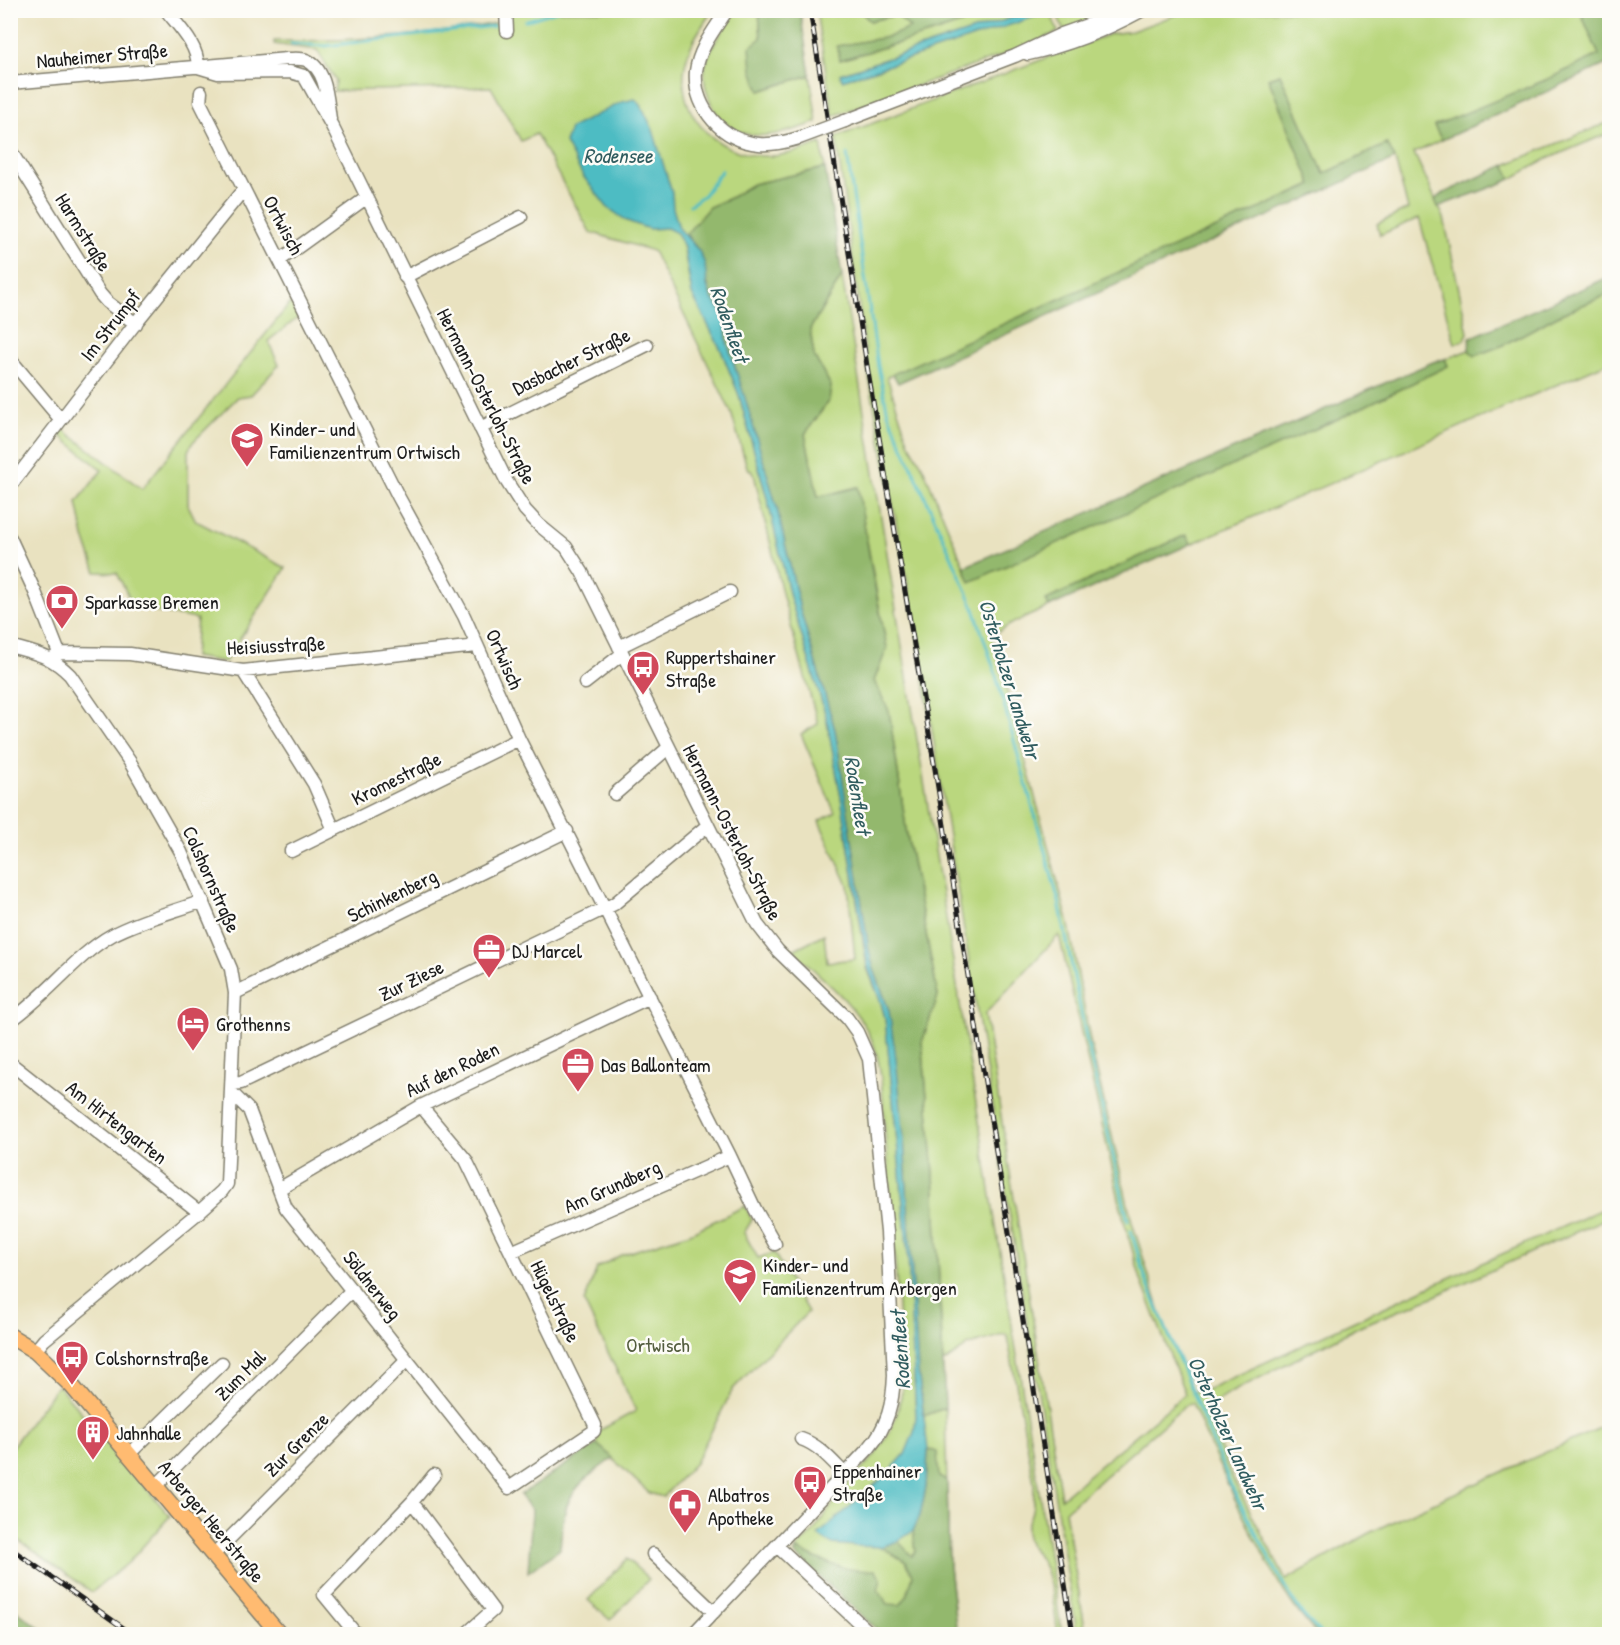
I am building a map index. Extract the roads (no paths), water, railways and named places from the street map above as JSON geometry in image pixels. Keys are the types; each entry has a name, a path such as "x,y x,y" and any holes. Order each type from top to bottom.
{"main road":[{"name":"Arberger Heerstraße","path":"10,1336 35,1350 72,1386 279,1635"}],"street":[{"path":"166,10 193,47 198,58 198,67"},
{"path":"506,10 507,31"},
{"path":"728,10 701,54 697,79 702,104 720,129 747,142 770,143 800,138 1016,56 1062,34 1130,10"},
{"path":"1016,56 1042,51 1065,43 1125,20 1143,10"},
{"name":"Nauheimer Straße","path":"10,83 287,59 305,60"},
{"name":"Hermann-Osterloh-Straße","path":"305,60 317,68 324,81 332,126"},
{"name":"Nauheimer Straße","path":"198,67 218,73 290,72 303,76 308,84"},
{"name":"Hermann-Osterloh-Straße","path":"308,84 332,126 516,497 539,525 558,539 573,555 763,934 777,951 847,1018 865,1046 870,1066 887,1232 894,1375 894,1398 891,1410 876,1440 693,1635"},
{"name":"Ortwisch","path":"201,92 200,102 243,190 398,496 464,616 519,739 606,908 755,1209 775,1244"},
{"name":"Harmstraße","path":"10,150 100,294 107,303 136,324"},
{"name":"Im Strumpf","path":"10,486 243,190"},
{"path":"280,260 366,198"},
{"path":"405,277 521,218"},
{"name":"Dasbacher Straße","path":"480,428 647,345"},
{"path":"10,359 61,420"},
{"name":"Colshornstraße","path":"10,538 35,592 55,656 130,762 181,852 231,969 235,993 227,1184 199,1212 35,1350"},
{"path":"585,683 621,651 730,592"},
{"name":"Heisiusstraße","path":"10,646 55,656 130,654 243,671 477,646"},
{"path":"243,671 314,784 334,830"},
{"name":"Kromestraße","path":"291,851 519,739"},
{"path":"615,794 668,748"},
{"name":"Zur Ziese","path":"232,1089 614,904 708,825"},
{"name":"Schinkenberg","path":"235,993 567,831"},
{"path":"10,1021 38,1000 90,951 111,936 203,902"},
{"name":"Auf den Roden","path":"279,1190 421,1106 650,997"},
{"name":"Am Hirtengarten","path":"10,1063 199,1212"},
{"name":"Söldnerweg","path":"232,1089 249,1110 286,1208 509,1488"},
{"name":"Hügelstraße","path":"421,1106 466,1160 595,1425 594,1431 509,1488"},
{"name":"Am Grundberg","path":"511,1252 730,1156"},
{"name":"Zum Mal","path":"156,1486 352,1290"},
{"name":"Zur Grenze","path":"213,1556 407,1360"},
{"path":"129,1454 222,1363"},
{"path":"801,1439 809,1441 827,1455 845,1474"},
{"path":"356,1635 324,1595 412,1502 434,1475"},
{"path":"412,1502 493,1610 466,1635"},
{"path":"777,1546 871,1635"},
{"path":"653,1554 714,1612"}],"water":[{"path":"1033,11 1052,11 842,80 840,74"},
{"name":"Rodensee","path":"635,99 641,105 653,130 672,193 673,208 679,228 699,251 705,264 707,285 725,322 727,342 777,508 800,609 835,730 869,951 889,1011 904,1140 918,1371 928,1449 926,1487 920,1515 913,1531 898,1541 881,1547 831,1544 818,1535 889,1472 905,1454 914,1432 916,1416 908,1255 885,1018 868,968 826,716 790,597 768,502 739,395 721,350 692,294 684,247 677,233 667,228 649,229 627,221 607,207 583,176 565,143 570,128 622,102"}],"waterway":[{"path":"525,21 559,10"},
{"path":"291,44 326,46 494,26"},
{"name":"Osterholzer Landwehr","path":"847,154 878,366 888,413 972,603 995,672 1059,902 1087,1042 1128,1221"},
{"name":"Rodenfleet","path":"690,205 704,195 722,170"},
{"name":"Osterholzer Landwehr","path":"1131,1231 1146,1280 1231,1486 1285,1587 1303,1615 1321,1634"}],"railway":[{"path":"810,10 935,769 1073,1634"},
{"path":"10,1548 132,1634"}],"place":[{"name":"Kinder- und Familienzentrum Ortwisch","path":"247,468"},
{"name":"Sparkasse Bremen","path":"62,630"},
{"name":"Ruppertshainer Straße","path":"643,696"},
{"name":"DJ Marcel","path":"489,979"},
{"name":"Grothenns","path":"193,1052"},
{"name":"Das Ballonteam","path":"578,1093"},
{"name":"Kinder- und Familienzentrum Arbergen","path":"740,1304"},
{"name":"Colshornstraße","path":"72,1386"},
{"name":"Jahnhalle","path":"93,1461"},
{"name":"Eppenhainer Straße","path":"810,1511"},
{"name":"Albatros Apotheke","path":"685,1534"}]}
